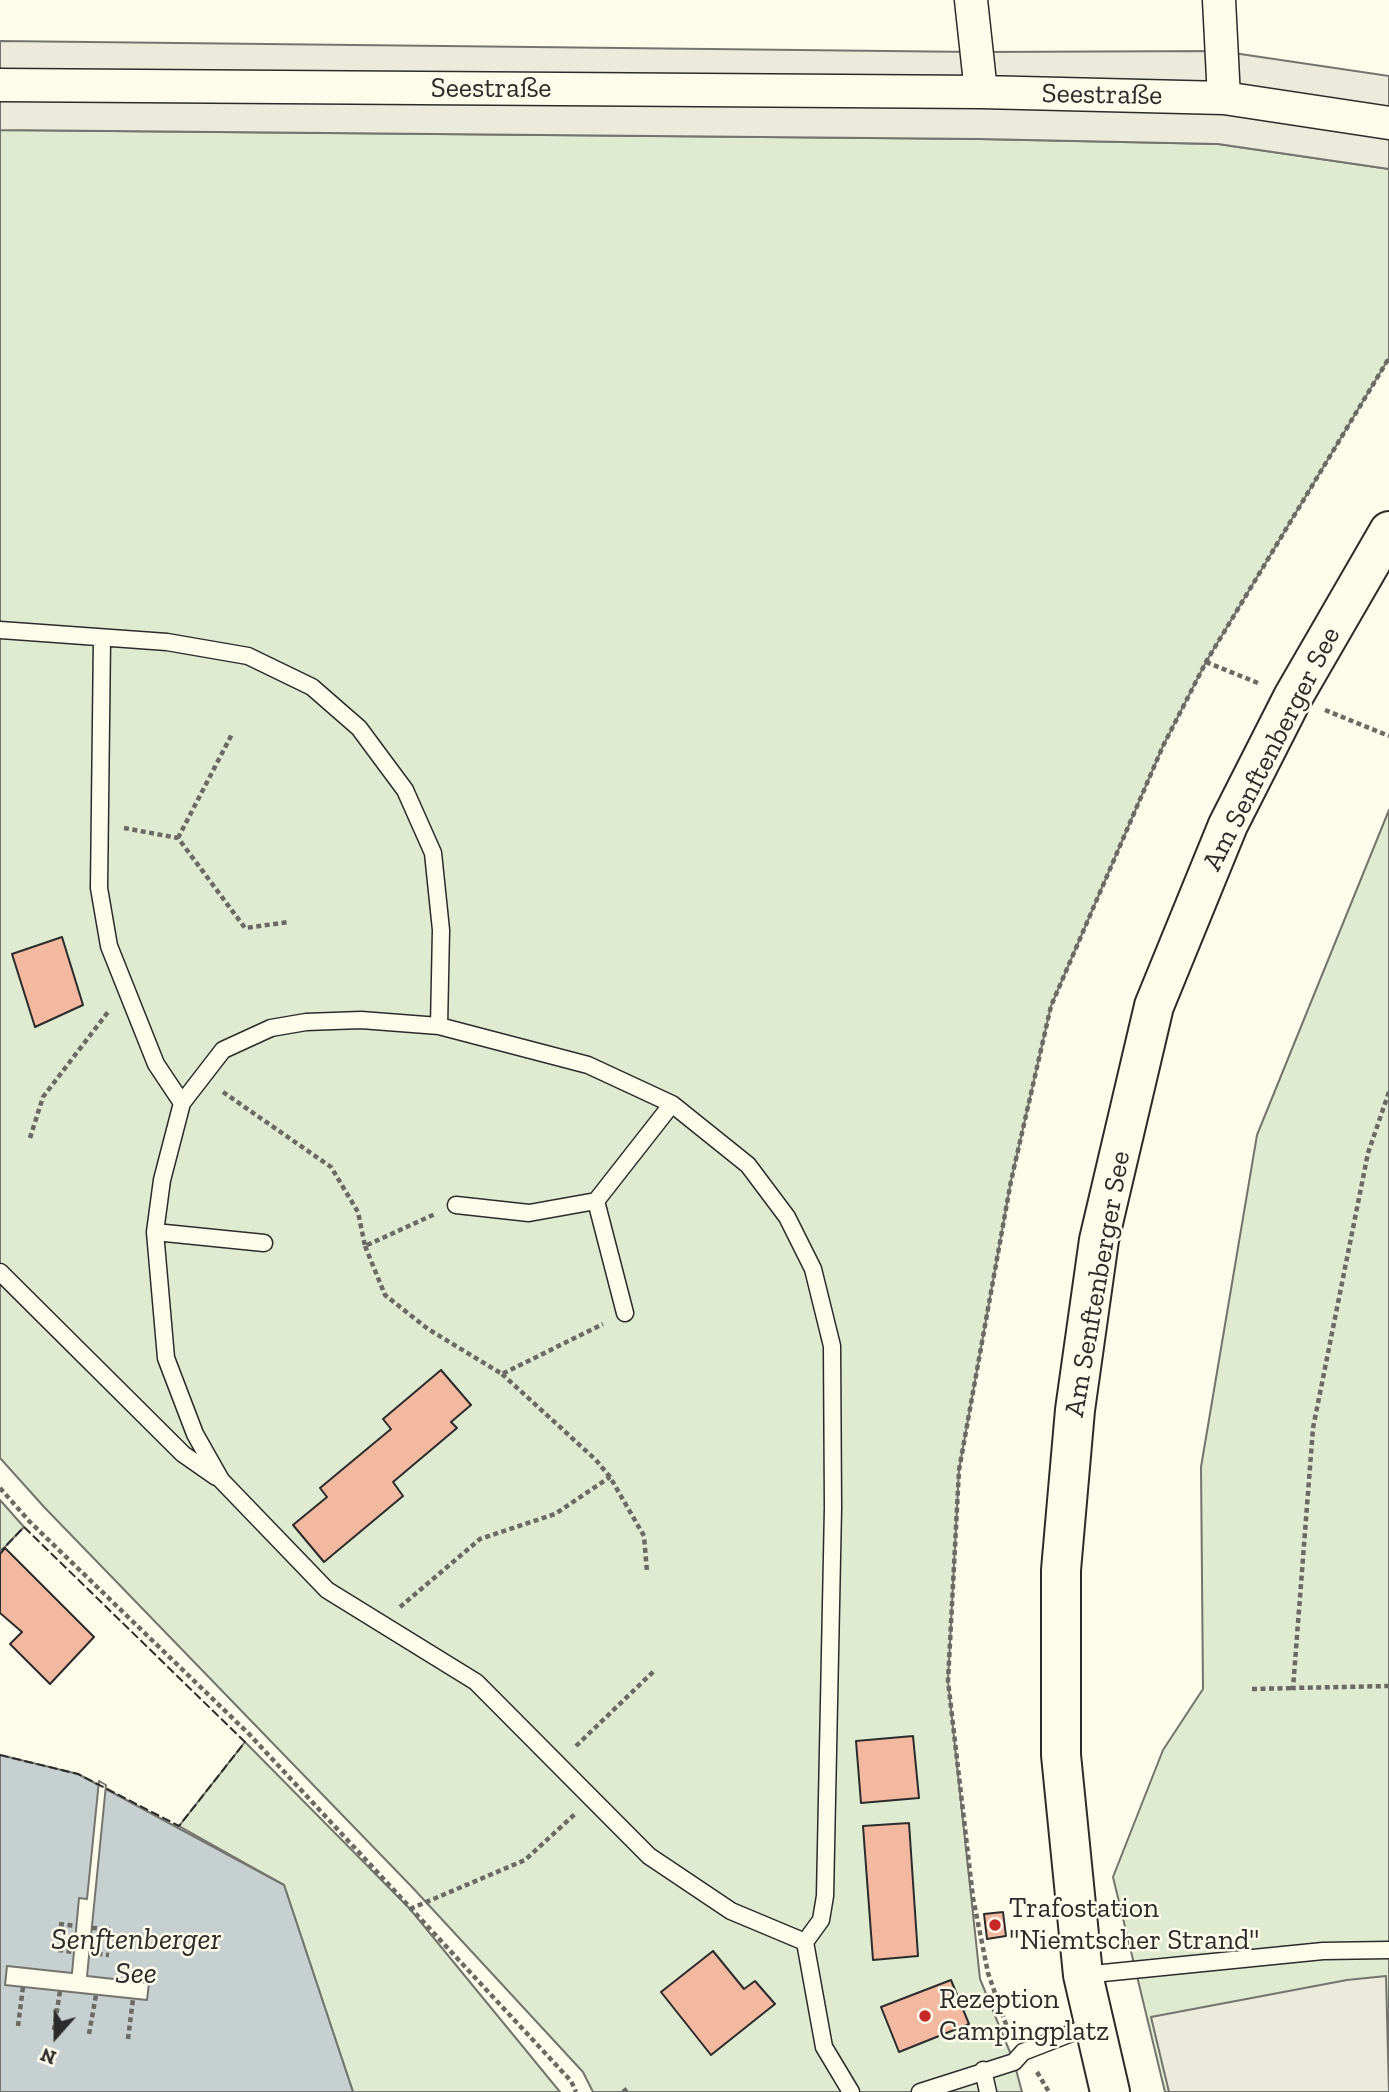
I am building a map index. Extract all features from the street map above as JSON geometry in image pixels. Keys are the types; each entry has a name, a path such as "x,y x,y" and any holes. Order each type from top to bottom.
{"street":[{"path":"971,0 981,92"},
{"path":"1219,0 1224,98"},
{"name":"Seestraße","path":"0,85 981,92 1224,98 1389,122"},
{"name":"Am Senftenberger See","path":"1110,2092 1083,1975 1061,1755 1060,1570 1075,1410 1099,1240 1159,993 1228,825 1293,697 1389,531"}],"lane":[{"path":"0,631 167,642 248,656 312,687 359,728 405,790 433,853 441,930 439,1026"},
{"path":"102,639 99,888 107,935 125,989 156,1064 183,1103"},
{"path":"221,1480 195,1434 166,1358 155,1232 162,1180 183,1103 223,1051 271,1028 306,1021 361,1020 439,1026 588,1065 672,1104 748,1164 787,1217 813,1269 832,1346 833,1508 825,1896 821,1920 805,1942 824,2047 851,2092"},
{"path":"456,1205 529,1213 596,1201 672,1104"},
{"path":"596,1201 625,1313"},
{"path":"155,1232 264,1243"},
{"path":"0,1272 183,1454 221,1480 327,1590 476,1682 660,1863 731,1911 805,1942"},
{"path":"1083,1975 1323,1951 1389,1950"},
{"path":"920,2092 1014,2062 1023,2052 1095,2024"},
{"path":"983,2070 988,2092"}],"path":[{"path":"178,838 232,734"},
{"path":"99,825 178,838 245,928 289,922"},
{"path":"30,1138 43,1097 125,989"},
{"path":"202,1077 331,1167 358,1212 365,1246 385,1295 428,1329 502,1374 596,1460 610,1477 644,1536 647,1572"},
{"path":"1293,1688 1313,1429 1368,1153 1389,1092"},
{"path":"365,1246 456,1205"},
{"path":"502,1374 625,1313"},
{"path":"381,1624 480,1539 555,1514 610,1477"},
{"path":"0,1488 30,1521 250,1735 571,2081 576,2092"},
{"path":"558,1764 654,1671"},
{"path":"1252,1689 1389,1686"},
{"path":"410,1909 525,1860 593,1797"},
{"path":"59,1924 77,1926"},
{"path":"92,1928 110,1929"},
{"path":"58,1950 74,1952"},
{"path":"89,1953 109,1955"},
{"path":"18,2025 23,1987"},
{"path":"54,2030 60,1991"},
{"path":"89,2034 96,1995"},
{"path":"128,2039 133,1999"},
{"path":"623,2092 628,2088"}],"green space":[{"path":"0,130 979,139 1218,144 1389,169 1389,358 1206,662 1163,746 1051,1006 1011,1181 959,1470 948,1681 980,1979 1014,2062 1022,2092 593,2092 583,2072 412,1887 45,1508 0,1458"},
{"path":"1389,810 1389,2092 1165,2092 1113,1877 1163,1750 1203,1689 1201,1467 1257,1135"},
{"path":"0,1500 24,1527 0,1552"},
{"path":"245,1742 410,1909 560,2092 353,2092 284,1885 179,1826"}],"shaded area":[{"path":"0,41 975,52 1220,51 1389,76 1389,169 1218,144 979,139 0,130"},
{"path":"1386,1976 1389,2092 1169,2092 1151,2017 1347,1980"}],"water":[{"name":"Senftenberger See","path":"0,1755 78,1774 284,1885 353,2092 0,2092"}],"pier":[{"path":"99,1781 106,1785 87,1976 149,1983 147,2000 5,1985 7,1966 72,1973 79,1898 87,1899"}],"building":[{"path":"62,937 83,1005 35,1027 12,954"},
{"path":"441,1370 471,1405 451,1422 457,1428 393,1482 403,1496 324,1562 293,1525 327,1497 320,1488 391,1429 383,1419"},
{"path":"5,1548 94,1637 50,1684 10,1644 22,1632 0,1613 0,1554"},
{"path":"913,1736 919,1798 861,1803 856,1741"},
{"path":"909,1823 918,1956 873,1960 863,1826"},
{"name":"Trafostation \"Niemtscher Strand\"","path":"1003,1912 1006,1936 987,1939 984,1914"},
{"path":"713,1951 744,1989 755,1981 775,2004 711,2055 661,1992"},
{"name":"Rezeption Campingplatz","path":"951,1980 969,2024 899,2052 881,2007"}],"fence":[{"path":"0,1755 78,1774 179,1826 245,1742 24,1527 2,1550"}],"place":[{"name":"Trafostation \"Niemtscher Strand\"","path":"995,1925"},
{"name":"Rezeption Campingplatz","path":"925,2016"}]}
